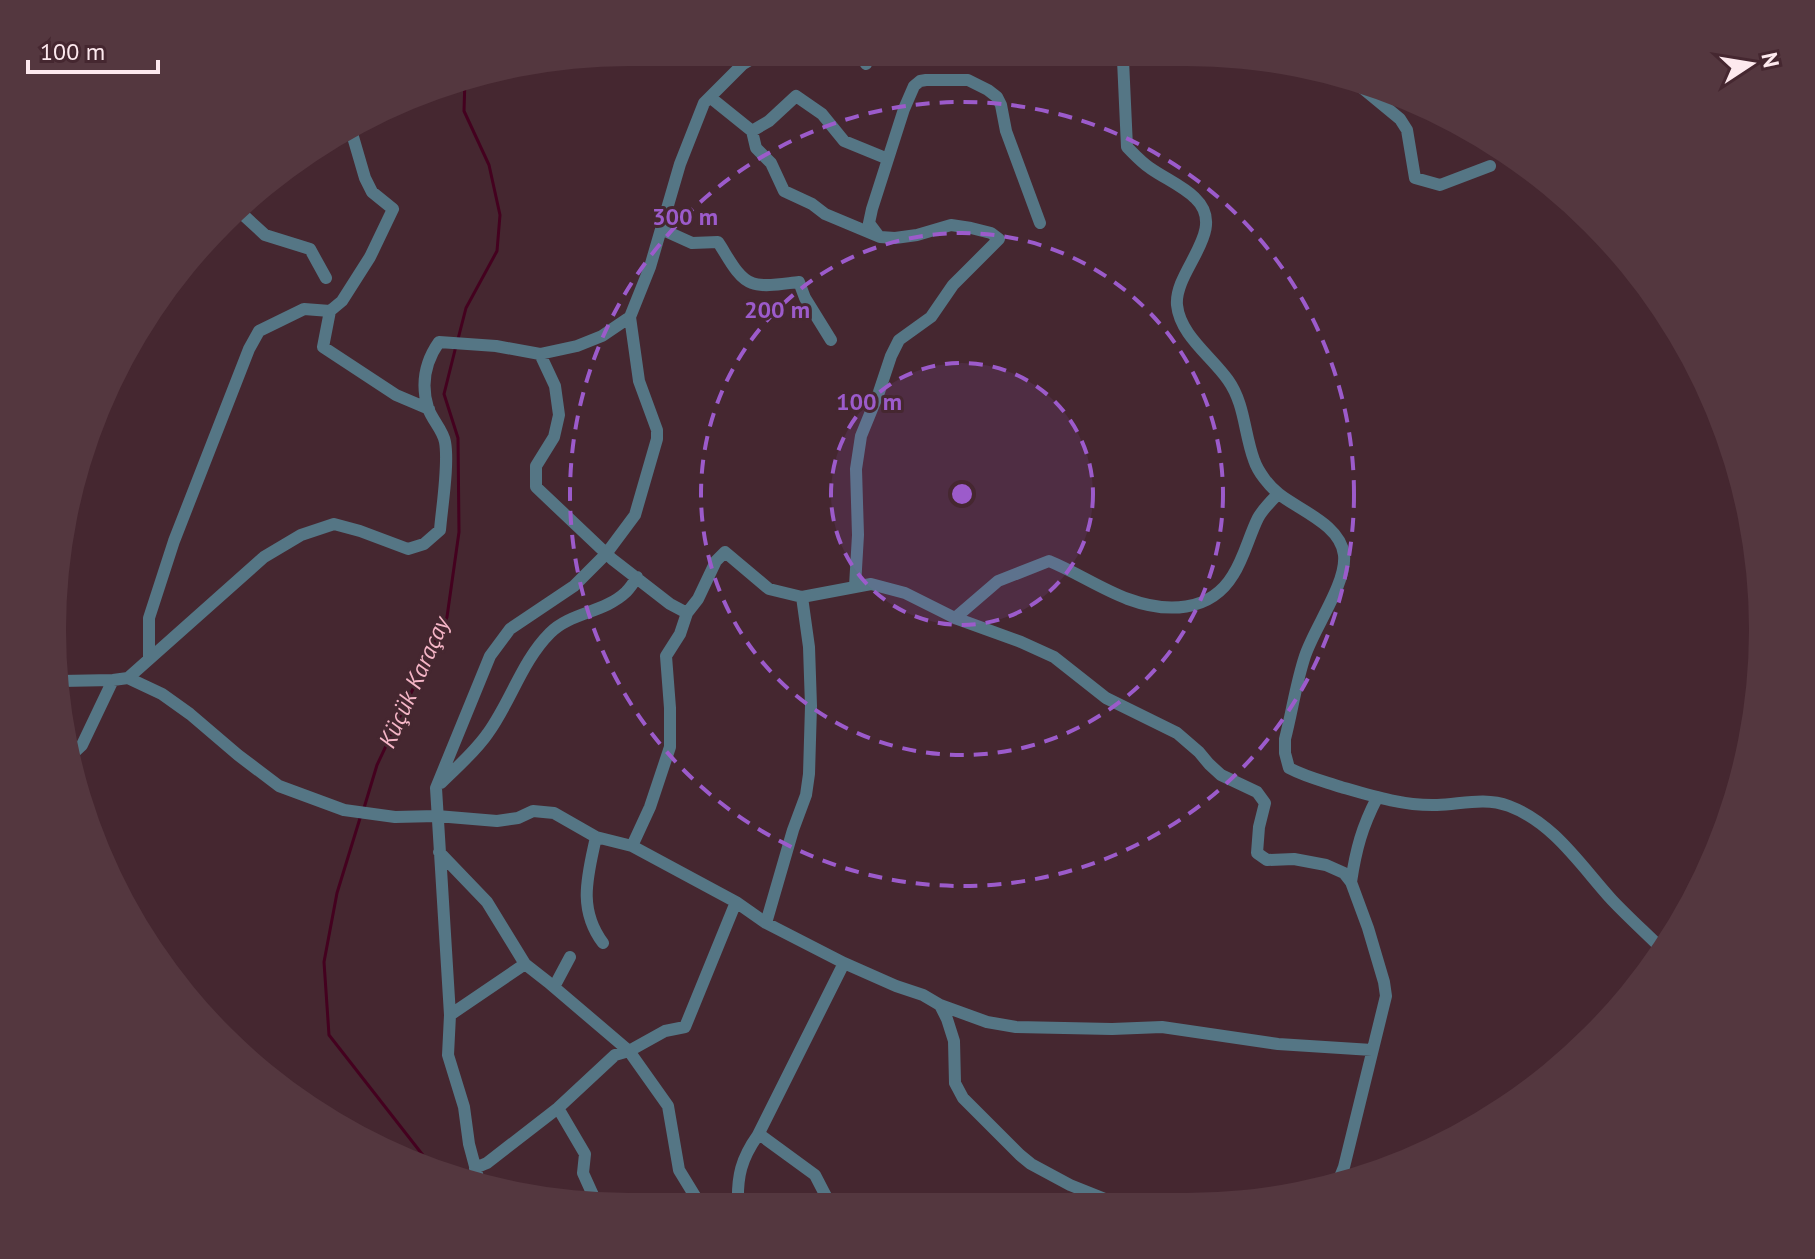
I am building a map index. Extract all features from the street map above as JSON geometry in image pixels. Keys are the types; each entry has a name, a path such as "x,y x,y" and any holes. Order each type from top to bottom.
{"street":[{"path":"476,1172 464,1107 448,1055 450,1015 436,788 496,647 510,629 574,586 606,554 635,515 657,430 639,381 630,317 650,267 680,164 704,103 741,66"},
{"path":"1123,66 1127,147 1146,165 1195,198 1205,211 1207,225 1183,278 1177,303 1183,324 1229,382 1240,402 1254,461 1262,474 1278,494 1335,534 1344,553 1343,573 1305,656 1285,739 1289,768 1302,775 1377,798 1435,805 1486,800 1509,806 1538,821 1655,942"},
{"path":"880,237 869,223 872,209 914,86 926,80 968,80 997,97 1006,131 1040,223"},
{"path":"752,131 769,121 796,96 822,114 844,141 888,159"},
{"path":"711,98 752,131 756,148 771,163 784,191 825,214 880,237 917,235 951,225 991,233 999,239 953,285 931,317 899,340 891,356 861,436 856,469 858,535 855,586"},
{"path":"1377,100 1400,119 1407,130 1415,178 1440,185 1490,166"},
{"path":"353,138 372,192 393,209 370,257 342,301 330,311 323,347 396,395 429,409"},
{"path":"246,217 265,235 310,249 326,278"},
{"path":"661,229 692,243 718,242 741,276 753,284 799,282 805,298 831,340"},
{"path":"149,659 149,618 174,541 249,349 259,331 304,309 330,311"},
{"path":"128,678 264,557 301,535 334,524 408,549 424,544 440,530 445,441 429,409 425,380 426,365 439,342 496,346 540,354 577,346 602,336 630,317"},
{"path":"540,354 555,386 559,415 554,437 536,466 536,487 606,554 670,604 687,613"},
{"path":"955,618 998,581 1049,561 1146,605 1179,608 1203,603 1216,595 1234,575 1259,515 1278,494"},
{"path":"632,846 650,807 670,747 666,656 716,561 725,552 769,589 802,597 871,584 905,593 955,618 1054,657 1106,698 1177,733 1221,775 1257,792 1265,803 1257,853 1267,860 1294,859 1326,865 1344,873 1351,882 1368,928 1386,996 1342,1171"},
{"path":"436,788 487,735 526,664 547,636 560,623 613,602 626,592 637,577"},
{"path":"766,923 806,795 809,774 809,647 802,597"},
{"path":"69,681 128,678 162,694 190,714 279,786 344,810 395,817 437,816 497,821 518,818 533,811 554,813 596,837 632,846 736,902 766,923 844,963 987,1022 1016,1027 1162,1027 1278,1044 1372,1050"},
{"path":"79,748 113,680"},
{"path":"1351,882 1363,826 1377,798"},
{"path":"596,837 586,902 596,933 603,943"},
{"path":"439,851 487,902 525,964 629,1051 668,1106 679,1170 693,1193"},
{"path":"475,1168 487,1163 558,1108 615,1055 629,1051 665,1031 685,1027 736,902"},
{"path":"554,987 570,957"},
{"path":"737,1193 746,1153 759,1134 844,963"},
{"path":"450,1015 525,964"},
{"path":"940,1005 954,1041 955,1083 963,1098 1031,1164 1090,1193"},
{"path":"558,1108 585,1154 583,1173 592,1192"},
{"path":"759,1134 815,1175 824,1193"}],"waterway":[{"name":"Küçük Karaçay","path":"458,339 466,308 497,251 500,215 489,165 464,111 465,91"},
{"name":"Küçük Karaçay","path":"364,808 377,765 447,617 459,532 458,438 444,394 456,346"},
{"name":"Küçük Karaçay","path":"361,815 337,893 324,962 329,1035 421,1153"}]}
